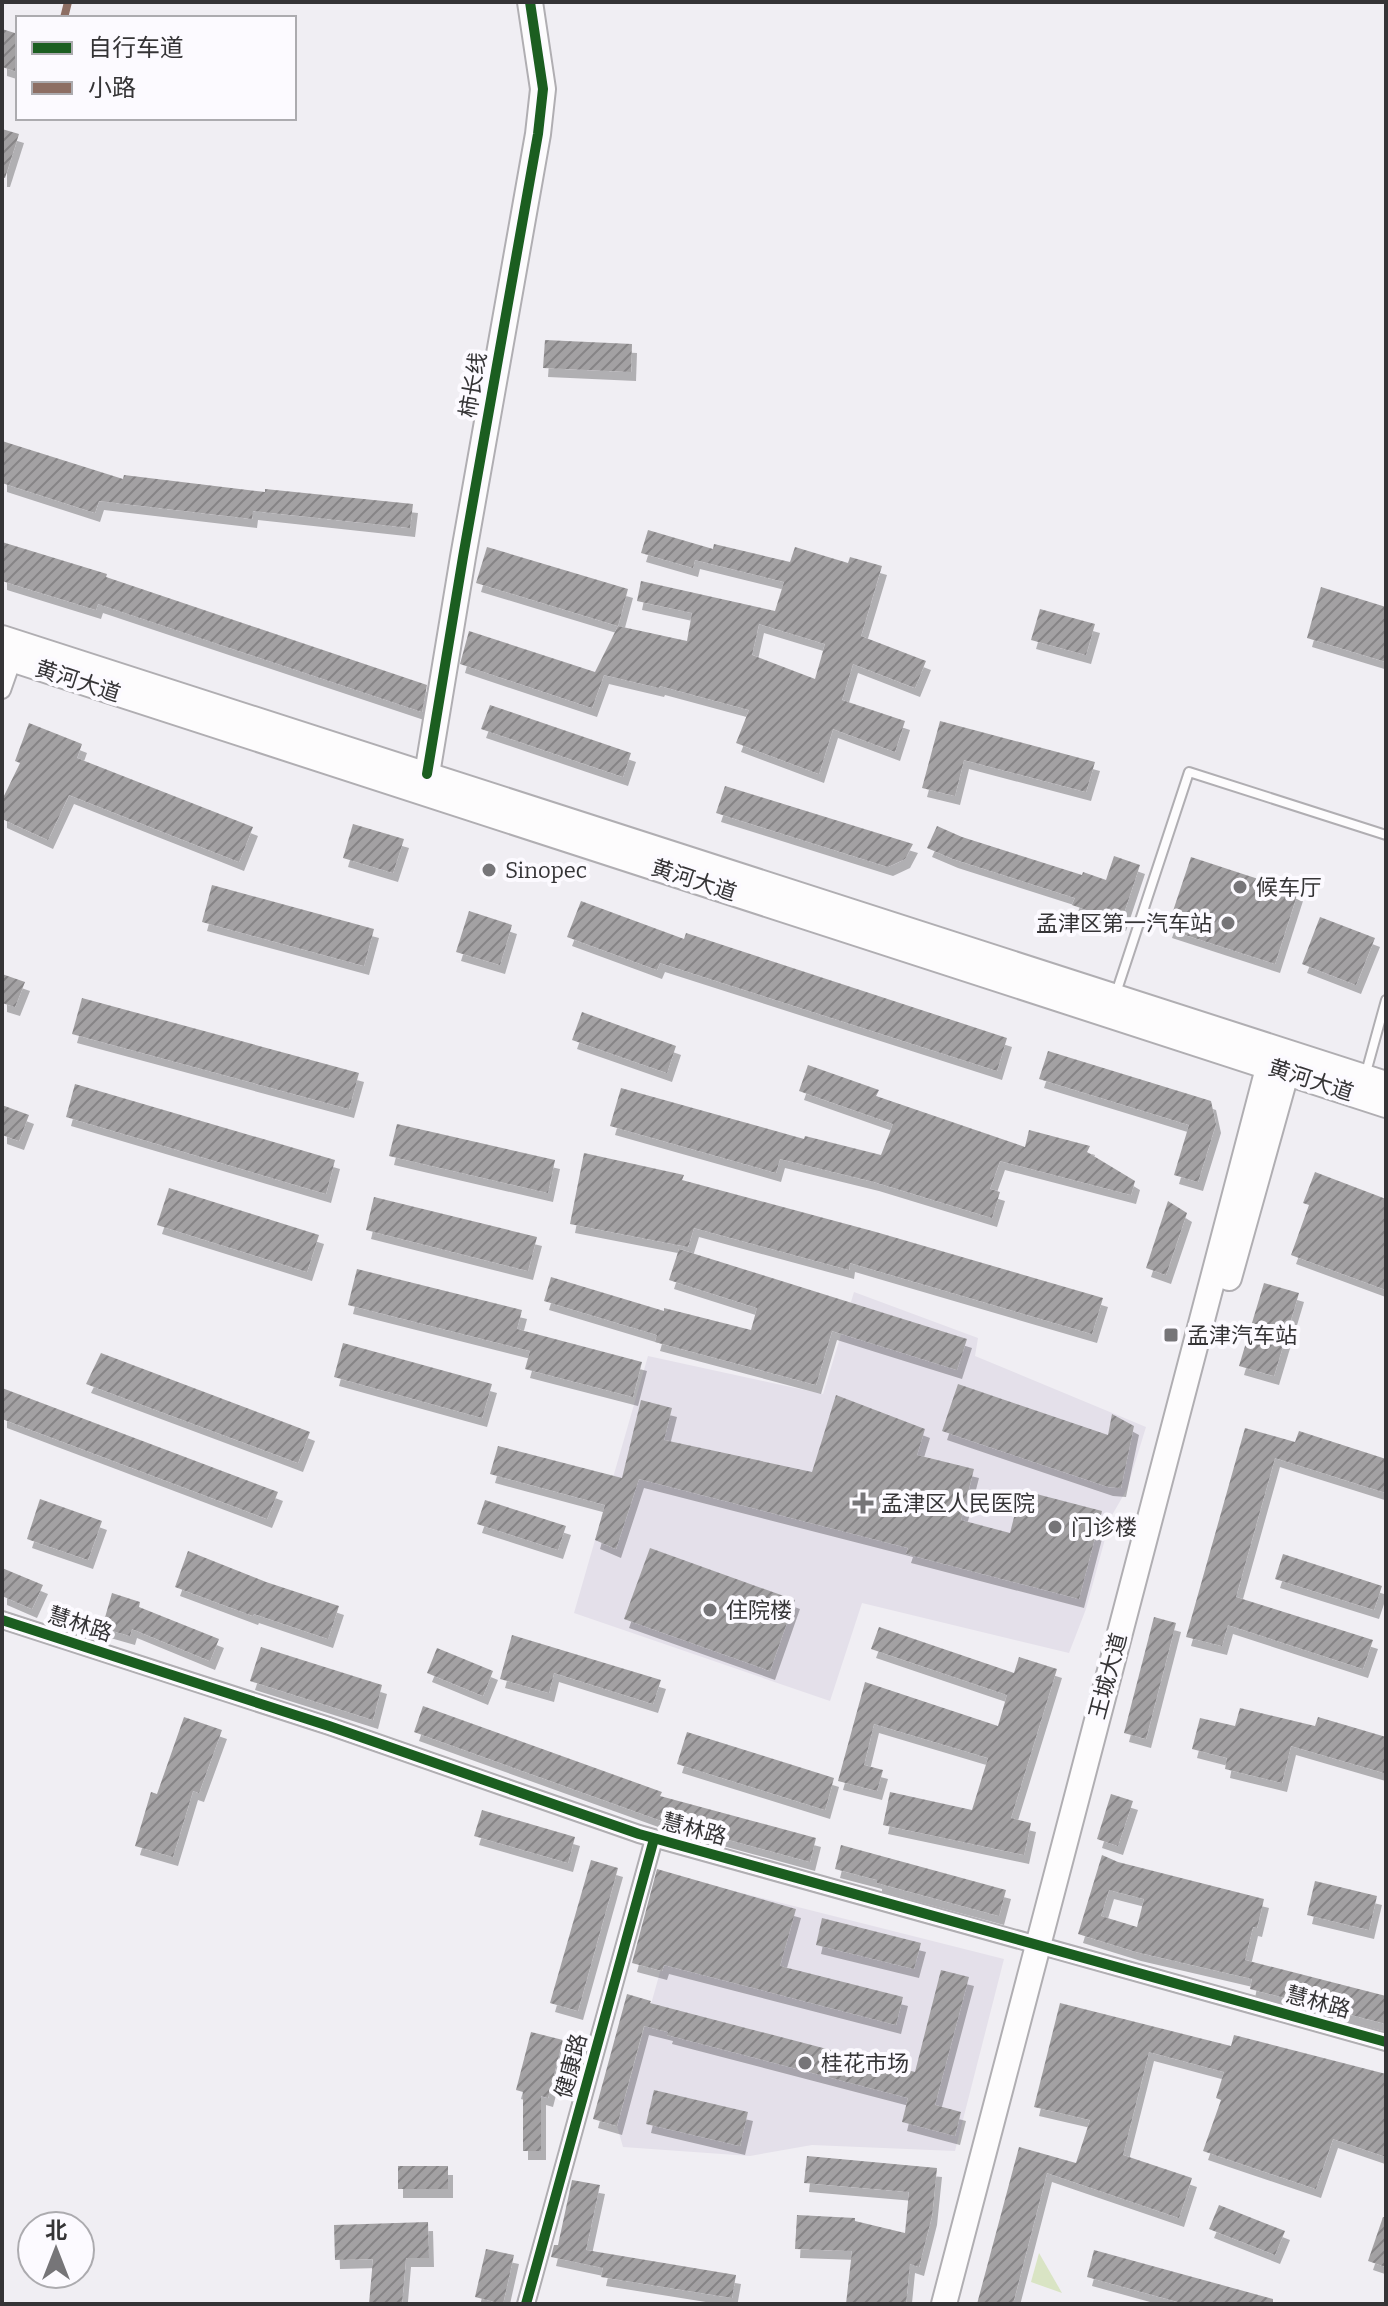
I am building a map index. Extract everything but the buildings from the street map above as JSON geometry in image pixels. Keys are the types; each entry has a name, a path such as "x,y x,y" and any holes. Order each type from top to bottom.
{"main road":[{"name":"柿长线","path":"427,774 538,134 543,89 530,2"},
{"name":"黄河大道","path":"7,646 427,774 1113,1005"},
{"name":"黄河大道","path":"7,646 1280,1060 1369,1086 1386,1105"},
{"name":"王城大道","path":"944,2304 1044,1947 1280,1060"},
{"name":"王城大道","path":"957,2304 1044,1947"}],"street":[{"path":"2,690 7,646"},
{"name":"慧林路","path":"2,1620 329,1726 654,1839 1386,2042"},
{"name":"健康路","path":"526,2304 654,1839"}],"lane":[{"path":"1113,1005 1189,772 1386,835"},
{"path":"1369,1086 1386,1000"}],"shaded area":[{"name":"孟津区人民医院","path":"854,1292 978,1338 975,1356 1146,1427 1127,1489 1111,1517 1086,1609 1069,1653 862,1603 830,1701 574,1613 648,1356 823,1394"},
{"name":"桂花市场","path":"686,1879 1004,1959 955,2151 812,2145 750,2156 623,2147 617,2126"}],"green space":[{"path":"1039,2253 1062,2293 1031,2282"}],"marked path":[{"path":"64,16 68,2"}],"cycle path":[{"path":"427,774 538,134 543,89 530,2"},
{"path":"2,1620 329,1726 639,1834 1386,2042"},
{"path":"526,2304 654,1839"}],"place":[{"name":"Sinopec","path":"489,870"},
{"name":"候车厅","path":"1240,887"},
{"name":"孟津区第一汽车站","path":"1228,923"},
{"name":"孟津汽车站","path":"1171,1335"},
{"name":"孟津区人民医院","path":"863,1503"},
{"name":"门诊楼","path":"1055,1527"},
{"name":"住院楼","path":"710,1610"},
{"name":"桂花市场","path":"805,2063"}]}
